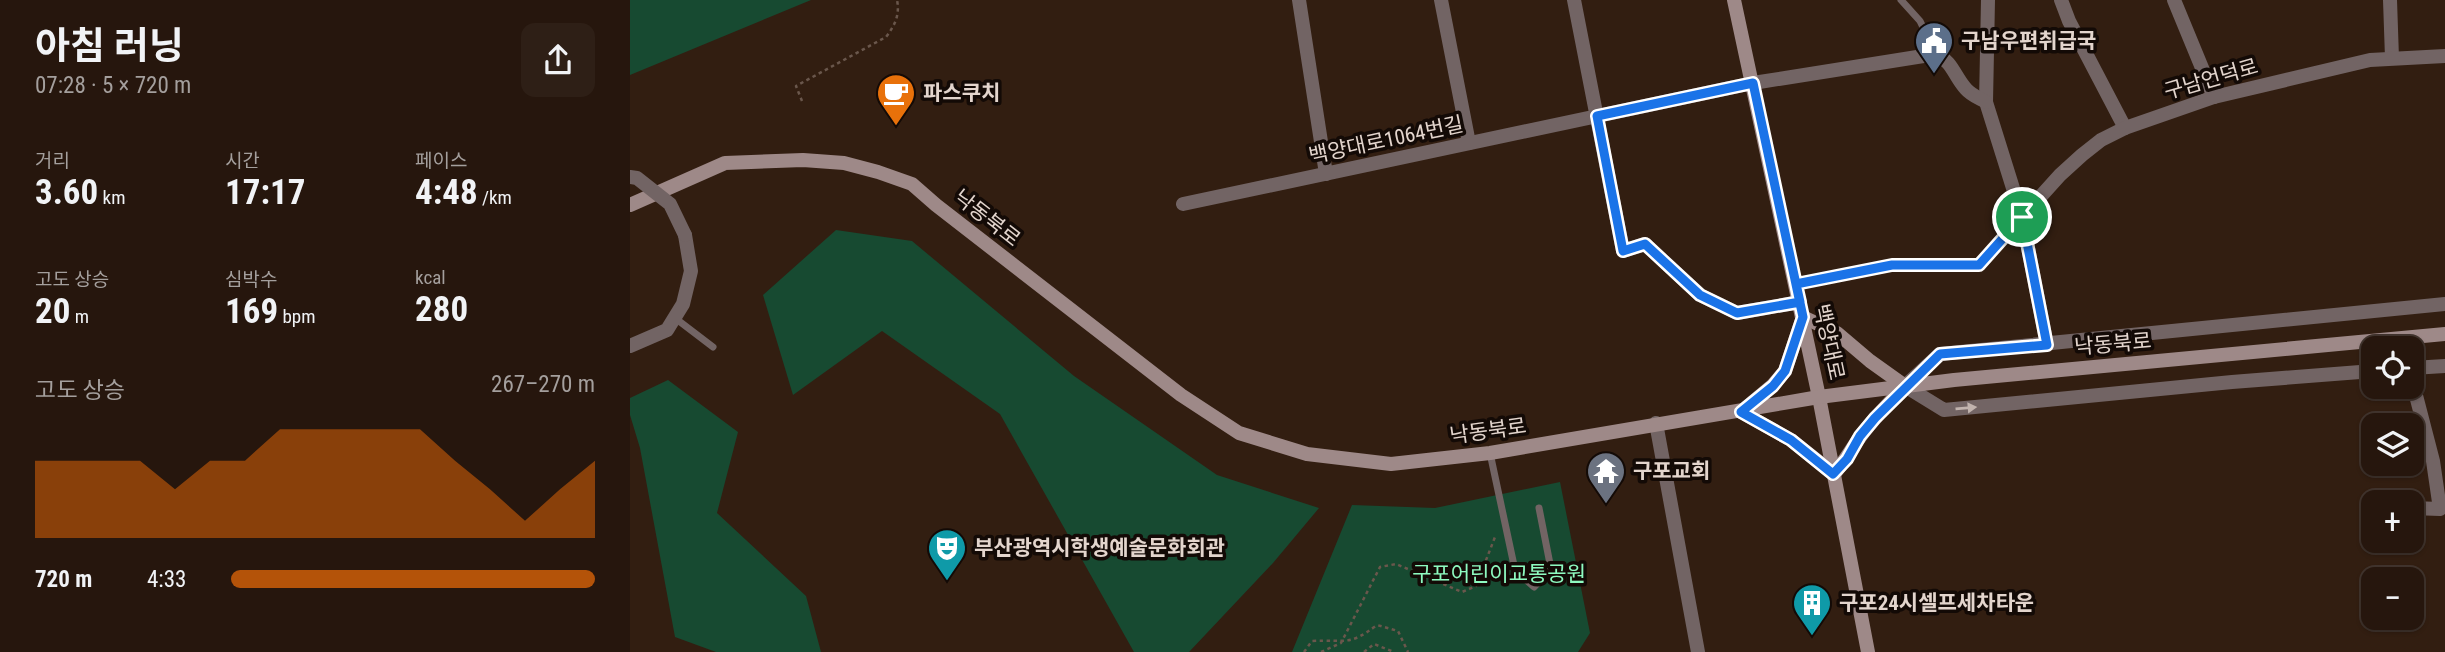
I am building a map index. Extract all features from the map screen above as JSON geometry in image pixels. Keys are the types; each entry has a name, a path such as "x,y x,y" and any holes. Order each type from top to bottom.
{"main road":[{"name":"백양대로","path":"1734,0 1796,284 1868,652"},
{"name":"낙동북로","path":"630,205 725,163 803,160 844,163 878,172 912,184 1181,396 1239,433 1307,454 1391,464 1490,453 1819,397 1905,386 2445,334"},
{"path":"1801,309 1837,332 1870,361 1905,386 1860,436 1847,459 1833,474 1791,440 1741,412 1773,386 1785,371 1801,309"}],"street":[{"path":"1299,0 1326,174"},
{"path":"1441,0 1469,143"},
{"path":"1574,0 1623,251 1645,244 1700,295 1737,313 1801,309"},
{"path":"1988,0 1986,102 2022,217 2047,345"},
{"path":"2061,0 2124,128"},
{"path":"2174,0 2214,97"},
{"path":"2390,0 2392,58"},
{"path":"1936,54 1946,58 1964,87 1986,102"},
{"name":"백양대로1064번길","path":"1183,204 1753,83 1936,54"},
{"name":"구남언덕로","path":"2022,217 2082,155 2101,140 2124,128 2214,97 2370,60 2445,56"},
{"path":"630,177 637,178 670,204 685,235 691,271 683,304 667,330 630,346"},
{"path":"2361,372 1944,410 1905,386 1940,354 2445,304"},
{"path":"2424,367 2445,366"},
{"path":"2417,399 2442,509 2424,508"},
{"path":"1657,424 1698,652"}],"lane":[{"path":"1901,0 1920,21 1936,54"},
{"path":"1796,284 1892,265 1979,265 2022,217"},
{"path":"675,318 713,347"},
{"path":"1490,453 1515,570 1534,587 1551,569 1539,508"}],"path":[{"path":"802,101 796,86 886,37 895,25 899,9 897,0"},
{"path":"1341,643 1380,567 1396,565 1462,592 1476,586 1504,514"},
{"path":"1321,652 1360,638 1377,625 1398,631 1408,652"},
{"path":"1304,652 1312,641 1331,640 1341,643"},
{"path":"1364,652 1374,644 1394,652"}],"green space":[{"path":"630,0 811,0 630,75"},
{"path":"836,230 912,241 1074,376 1217,475 1319,508 1273,563 1189,652 1134,652 1000,414 882,331 793,395 763,295"},
{"path":"668,380 738,432 717,513 806,596 821,652 716,652 675,637 640,448 630,415 630,398"},
{"name":"구포어린이교통공원","path":"1560,482 1590,633 1578,652 1292,652 1352,505 1435,508"}],"place":[{"name":"구남우편취급국","path":"1934,75"},
{"name":"파스쿠치","path":"896,127"},
{"name":"구포교회","path":"1606,505"},
{"name":"부산광역시학생예술문화회관","path":"947,582"},
{"name":"구포24시셀프세차타운","path":"1812,637"}],"route":[{"path":"2022,217 1979,265 1892,265 1796,284 1800,302 1737,313 1700,295 1645,244 1623,251 1597,116 1753,83 1774,184 1796,284 1800,302 1803,317 1785,371 1773,386 1741,412 1791,440 1833,474 1847,459 1860,436 1875,418 1940,354 2047,345 2022,217"}]}
